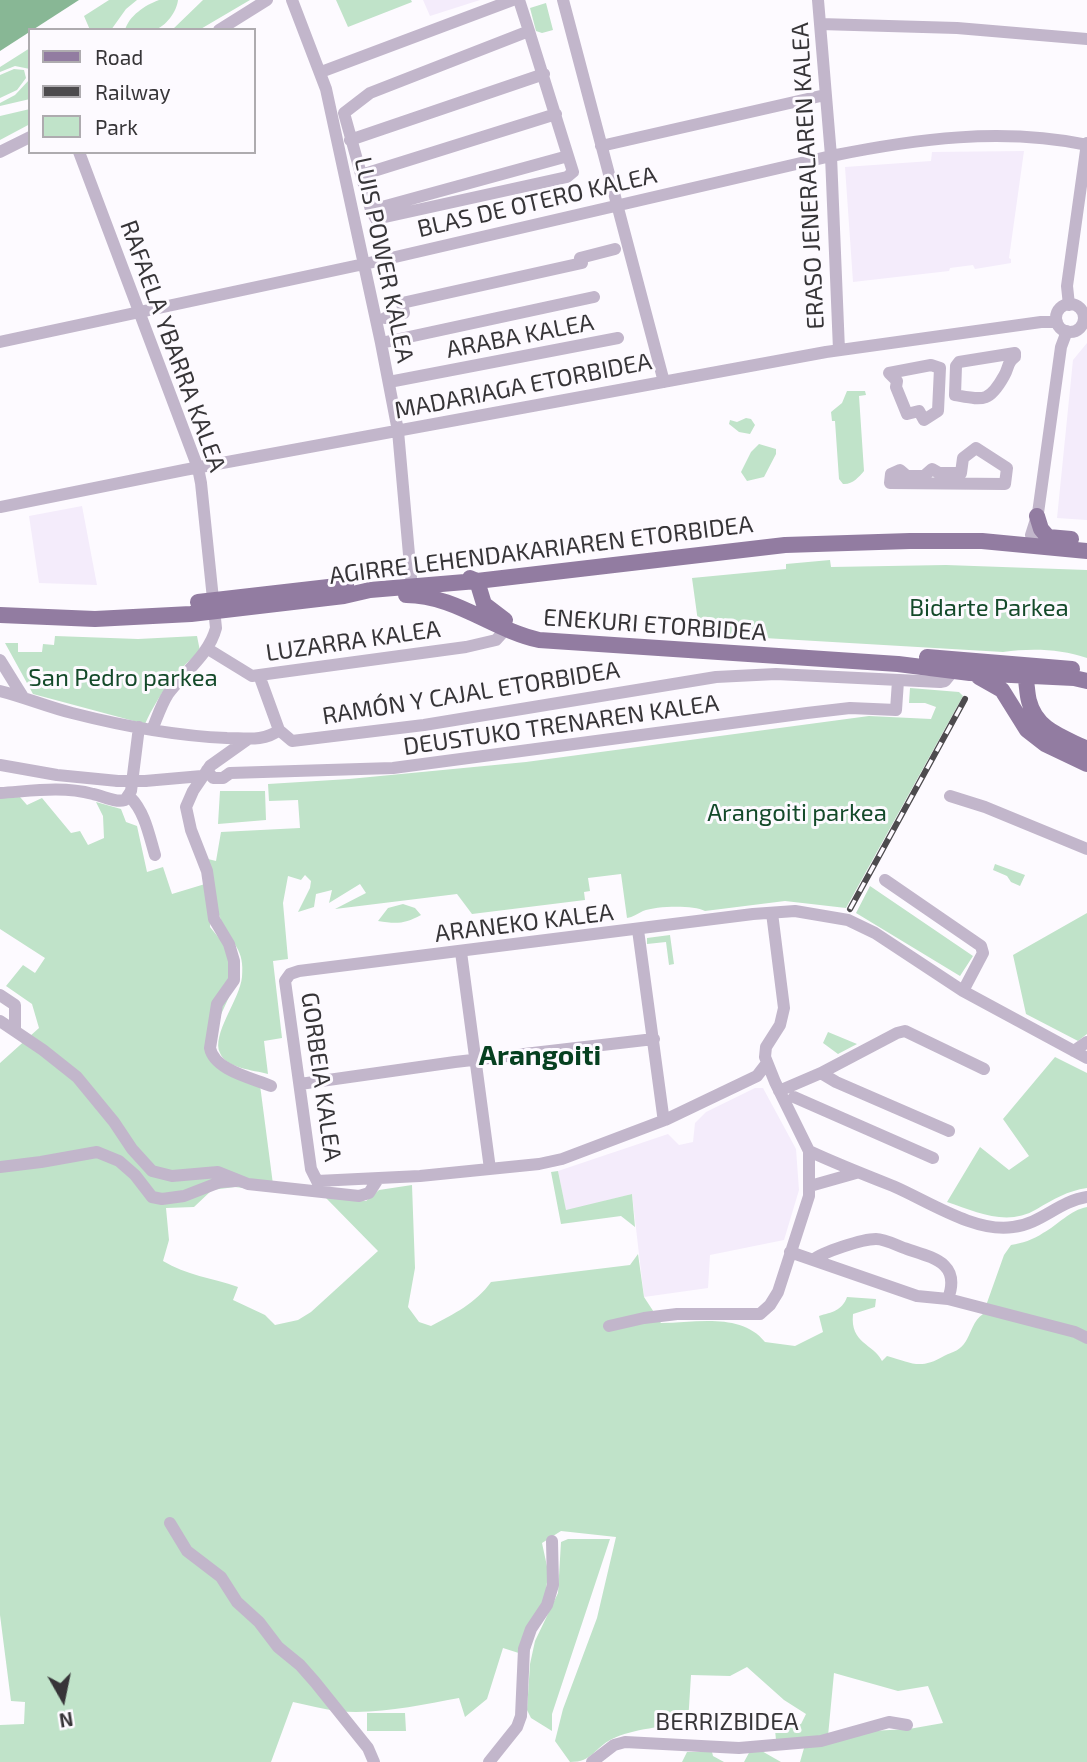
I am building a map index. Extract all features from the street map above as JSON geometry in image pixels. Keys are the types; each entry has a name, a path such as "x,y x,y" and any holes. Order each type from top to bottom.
{"main road":[{"name":"AGIRRE LEHENDAKARIAREN ETORBIDEA","path":"0,606 215,606 344,596 370,590 477,581 785,545 1005,542 1041,529 1048,537 1087,544"},
{"name":"AGIRRE LEHENDAKARIAREN ETORBIDEA","path":"0,615 121,618 411,577 585,563 785,541 1032,534 1087,544"},
{"name":"AGIRRE LEHENDAKARIAREN ETORBIDEA","path":"1032,534 1087,551"},
{"path":"457,573 477,581"},
{"name":"ENEKURI ETORBIDEA","path":"477,581 488,609 507,621 529,629 991,661 1022,670"},
{"name":"ENEKURI ETORBIDEA","path":"344,596 421,595 461,608 505,630 539,640 898,664 962,672 1022,670"},
{"path":"962,672 963,666 979,666 991,661"},
{"path":"1022,670 1087,672"},
{"path":"1022,670 1054,678 1087,681"},
{"path":"1022,670 1036,719 1045,729 1087,749"},
{"name":"ENEKURI ETORBIDEA","path":"962,672 1002,690 1027,730 1045,744 1087,764"},
{"path":"1032,710 1038,695 1054,678"}],"street":[{"path":"222,28 267,0"},
{"name":"LUIS POWER KALEA","path":"292,0 321,72 381,343 398,431 411,577"},
{"path":"321,72 513,0"},
{"path":"519,0 544,74 573,173 560,179 379,220 374,217 349,140 344,113 370,93 529,32"},
{"path":"563,0 664,382"},
{"name":"ERASO JENERALAREN KALEA","path":"818,0 831,156 839,350"},
{"path":"820,24 957,28 1087,39"},
{"path":"349,140 544,74"},
{"path":"601,146 825,94"},
{"path":"361,175 556,114"},
{"name":"BLAS DE OTERO KALEA","path":"0,342 363,264 618,204 906,141 960,136 1028,137 1087,144"},
{"path":"0,152 28,138"},
{"path":"1069,304 1068,286 1087,144"},
{"name":"RAFAELA YBARRA KALEA","path":"80,154 198,468 215,606 216,628 208,649"},
{"path":"371,210 568,156"},
{"path":"385,318 404,313 402,303 582,263 580,258 615,249"},
{"path":"381,343 594,297"},
{"path":"1032,534 1060,354 1062,327 1059,310 1069,304 1085,313 1079,329 1062,327"},
{"name":"MADARIAGA ETORBIDEA","path":"0,507 839,350 1041,322 1062,327"},
{"name":"ARABA KALEA","path":"389,382 618,338"},
{"path":"1015,353 1005,374 988,397 981,400 955,395 956,366 959,362 1015,353"},
{"path":"931,365 940,368 938,411 924,421 919,411 907,415 896,387 897,382 889,373 931,365"},
{"path":"976,448 1007,468 1005,484 890,483 891,474 900,470 911,477 924,476 932,469 939,473 961,473 964,468 963,458 976,448"},
{"name":"LUZARRA KALEA","path":"208,649 252,676 466,647 496,640 505,630"},
{"path":"152,730 166,698 185,672 208,649"},
{"path":"0,660 23,697"},
{"name":"RAMÓN Y CAJAL ETORBIDEA","path":"279,730 292,741 316,739 424,725 716,677 776,674 940,682 962,672"},
{"path":"0,691 70,713 189,737 270,737 279,730 259,675"},
{"name":"DEUSTUKO TRENAREN KALEA","path":"204,773 214,778 223,778 230,773 393,768 850,708 897,710 898,681"},
{"path":"130,797 139,727"},
{"path":"248,738 204,773 186,807 207,871 214,919 233,954 235,972 234,979 217,1004 211,1054 223,1066 271,1086"},
{"path":"0,765 118,781 145,781 204,773"},
{"path":"71,776 75,791"},
{"path":"0,784 90,793 120,802 130,797"},
{"path":"0,793 48,788"},
{"path":"950,796 985,807 1087,849"},
{"path":"130,797 142,815 155,855"},
{"path":"885,880 982,946 983,953 963,991"},
{"name":"ARANEKO KALEA","path":"285,981 290,974 299,971 795,911 848,920 875,933 963,991 1087,1058"},
{"path":"610,1326 677,1314 760,1314 771,1305 778,1292 810,1186 809,1152 766,1063 766,1047 780,1025 784,1008 772,913"},
{"path":"638,929 665,1119"},
{"path":"461,952 489,1169"},
{"name":"GORBEIA KALEA","path":"285,981 311,1169 315,1179 327,1182 378,1179"},
{"path":"0,995 15,1005 15,1030"},
{"path":"0,1021 77,1077 152,1171 172,1176 218,1172 248,1184 359,1196 369,1193 378,1179 539,1164 562,1159 665,1119 757,1076 766,1063"},
{"path":"757,1076 777,1086 821,1073 905,1031 984,1069"},
{"path":"300,1084 654,1039"},
{"path":"1074,1051 1087,1042"},
{"path":"821,1073 948,1131"},
{"path":"794,1097 933,1158"},
{"path":"0,1167 41,1163 97,1152 119,1161 135,1175 152,1197 162,1199 184,1196 220,1182 236,1181"},
{"path":"809,1152 893,1186 973,1223 995,1228 1027,1224 1059,1206 1087,1197"},
{"path":"810,1186 856,1173"},
{"path":"813,1260 821,1254 877,1239 946,1265 951,1279 948,1299"},
{"path":"790,1252 917,1296 948,1299 1075,1332 1087,1338"},
{"path":"170,1523 187,1551 221,1577 237,1602 315,1682 363,1741 374,1762"},
{"path":"489,1762 517,1727 521,1716 524,1649 531,1629 547,1605 553,1585 552,1541"},
{"name":"BERRIZBIDEA","path":"592,1762 614,1745 625,1742 739,1748 814,1742 889,1722 907,1725"}],"shaded area":[{"path":"0,0 79,0 36,28 28,28 28,33 0,51"},
{"path":"423,0 480,0 430,16"},
{"path":"1024,151 1009,258 1011,263 975,269 973,265 950,268 949,271 853,282 845,167 931,161 932,152"},
{"path":"1087,343 1087,520 1057,518 1073,360"},
{"path":"82,506 97,585 39,583 29,516"},
{"path":"755,1088 763,1088 796,1149 799,1190 784,1240 710,1255 708,1288 644,1297 632,1194 566,1211 558,1171 668,1134 679,1145 693,1142 695,1123 706,1112"}],"green space":[{"path":"109,0 137,0 126,9 112,28 89,28 84,16"},
{"path":"159,0 178,0 173,14 163,26 126,28 130,20 148,5"},
{"path":"203,0 250,0 202,28 174,28"},
{"path":"336,0 411,0 412,2 348,27"},
{"path":"546,3 553,30 542,33 536,31 530,8"},
{"path":"28,49 28,69 15,66 0,72 0,67"},
{"path":"14,69 24,70 26,78 17,90 0,98 0,75"},
{"path":"28,81 28,99 0,106 0,103 15,95"},
{"path":"28,109 28,125 0,140 0,116"},
{"path":"847,391 865,391 866,395 859,396 864,471 852,482 843,484 839,479 835,421 832,421 831,412 842,403"},
{"path":"751,419 755,425 750,434 739,432 729,424 730,420 737,422"},
{"path":"759,444 776,449 776,454 764,477 747,481 741,472 751,452"},
{"name":"Bidarte Parkea","path":"830,560 831,567 946,565 1087,570 1087,658 1046,650 1003,652 713,635 699,629 692,578 786,569 786,564"},
{"name":"San Pedro parkea","path":"55,636 138,639 197,636 200,651 168,684 145,724 33,694 5,643 18,643 18,652 42,652 43,644 54,645"},
{"name":"Arangoiti parkea","path":"910,688 959,692 963,696 846,908 785,901 705,911 684,907 657,908 627,918 621,874 588,878 590,891 584,892 585,900 472,914 457,894 335,909 366,893 360,884 329,903 332,890 316,894 314,907 298,912 311,881 305,875 301,880 288,876 283,903 288,959 273,961 282,1038 264,1041 268,1074 234,1065 220,1053 219,1037 240,986 242,960 219,915 208,859 216,861 221,832 300,828 298,800 269,801 268,784 526,762 869,716 931,719 936,707 925,703 909,703"},
{"path":"220,791 265,791 266,820 218,824"},
{"path":"20,797 27,805 42,798 71,833 80,831 88,845 104,838 103,816 96,802 121,809 126,822 137,826 147,872 163,867 172,894 205,884 211,916 210,927 223,943 231,964 229,997 207,1045 208,1057 260,1085 274,1192 235,1187 212,1190 194,1207 166,1208 169,1240 163,1261 190,1273 238,1287 233,1300 265,1315 275,1325 298,1320 311,1312 378,1251 325,1197 366,1201 379,1190 412,1185 415,1268 408,1307 419,1322 431,1326 448,1317 471,1302 491,1282 630,1265 638,1254 644,1297 661,1323 731,1323 743,1326 765,1342 795,1346 823,1332 819,1316 839,1308 847,1297 876,1299 875,1307 853,1314 853,1324 858,1337 882,1361 887,1356 922,1364 936,1360 964,1344 983,1314 1004,1255 1011,1245 1035,1238 1070,1214 1087,1207 1087,1762 800,1762 804,1748 871,1731 909,1729 943,1723 928,1686 898,1691 834,1673 828,1736 776,1740 775,1730 801,1724 806,1714 784,1700 747,1667 730,1676 691,1675 688,1723 629,1733 606,1743 584,1760 570,1762 555,1741 563,1709 597,1618 616,1537 561,1531 542,1543 548,1571 546,1593 528,1656 503,1648 487,1699 465,1717 459,1698 367,1712 337,1711 293,1702 271,1762 0,1762 0,1725 24,1724 25,1702 11,1701 0,1615 0,1063 39,1028 32,1004 6,986 23,965 35,973 45,958 0,929 0,798"},
{"path":"995,864 1025,875 1020,886 993,870"},
{"path":"870,886 973,956 960,976 856,913"},
{"path":"403,904 415,908 421,915 400,923 378,921 388,908"},
{"path":"1087,913 1087,1034 1078,1041 1026,1014 1013,955"},
{"path":"670,935 674,964 669,965 666,942 647,944 647,938"},
{"path":"828,1032 857,1044 838,1054 823,1043"},
{"path":"1055,1057 1087,1073 1087,1188 1067,1193 1026,1214 1014,1217 992,1216 947,1202 980,1147 1009,1170 1029,1156 1003,1119"},
{"path":"558,1171 566,1210 632,1194 635,1227 621,1216 561,1224 551,1172"},
{"path":"568,1539 610,1539 552,1714 552,1731 531,1718 527,1710 530,1664 535,1641 558,1593 561,1542"},
{"path":"367,1713 405,1713 406,1731 367,1731"},
{"path":"760,1750 781,1762 744,1762 750,1751"},
{"path":"687,1752 712,1752 713,1756 724,1762 682,1762"}],"railway":[{"path":"850,909 965,699"}],"district":[{"name":"Arangoiti","path":"540,1056"}]}
